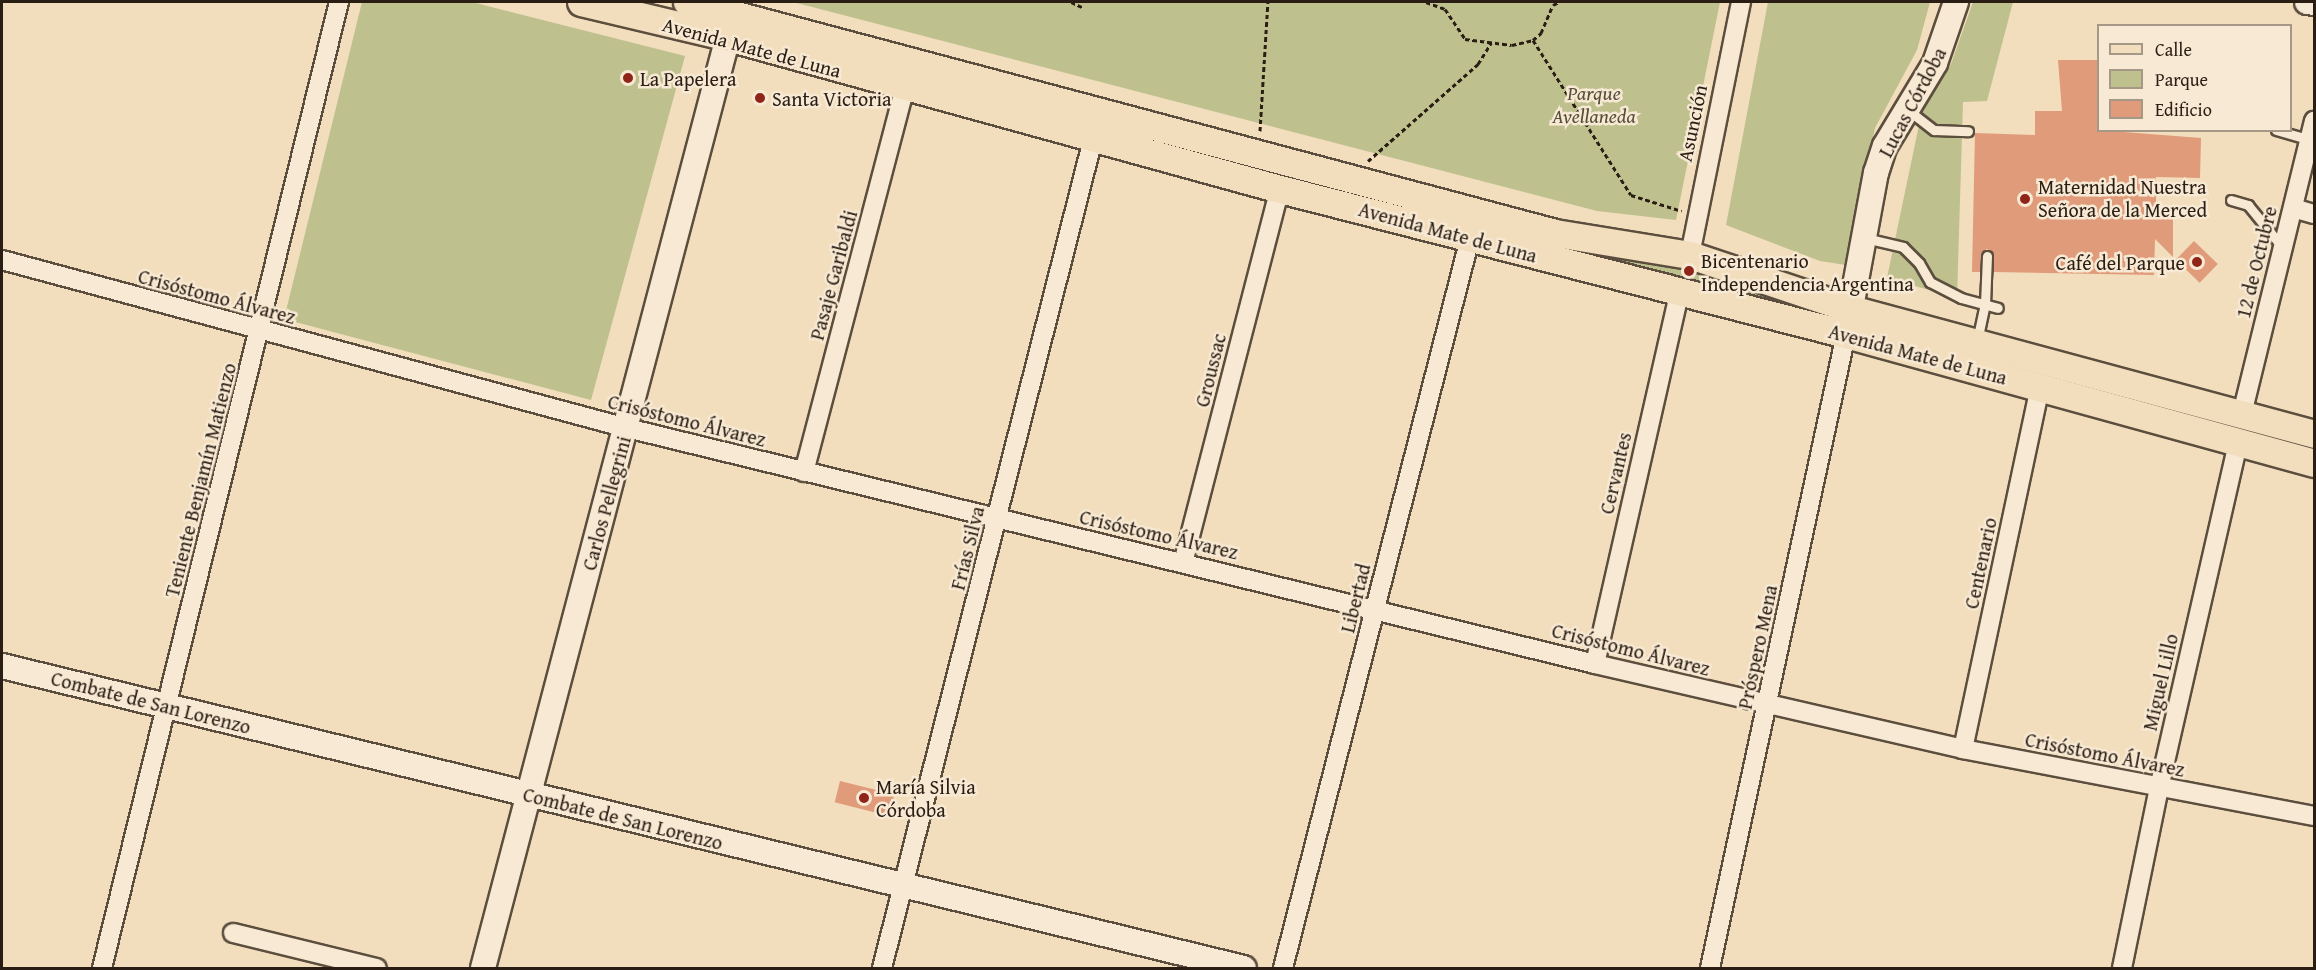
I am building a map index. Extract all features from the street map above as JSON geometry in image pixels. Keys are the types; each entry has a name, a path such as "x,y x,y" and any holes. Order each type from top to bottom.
{"main road":[{"name":"Avenida Mate de Luna","path":"581,2 728,37 1093,139 1679,293 1977,343 2314,434"},
{"name":"Avenida Mate de Luna","path":"687,2 719,5 1258,154 1555,233 1690,255 1849,321 2040,388 2314,463"}],"street":[{"name":"Teniente Benjamín Matienzo","path":"102,969 339,2"},
{"name":"Asunción","path":"1690,255 1695,215 1741,2"},
{"name":"Lucas Córdoba","path":"1849,321 1876,173 1885,146 1935,63 1956,2"},
{"path":"2307,2 2314,3"},
{"path":"719,5 728,37"},
{"name":"Carlos Pellegrini","path":"483,969 728,37"},
{"name":"Pasaje Garibaldi","path":"804,472 905,88"},
{"name":"12 de Octubre","path":"2242,414 2314,121"},
{"name":"Frías Silva","path":"882,969 1093,139"},
{"name":"Groussac","path":"1183,563 1280,189"},
{"path":"2293,208 2314,214"},
{"name":"Libertad","path":"1283,969 1470,238"},
{"name":"Crisóstomo Álvarez","path":"2,260 259,331 627,428 1595,664 1963,749 2314,816"},
{"name":"Cervantes","path":"1595,664 1679,293"},
{"name":"Próspero Mena","path":"1710,969 1849,321"},
{"name":"Centenario","path":"1963,749 2040,388"},
{"name":"Miguel Lillo","path":"2122,969 2159,788 2238,442"},
{"name":"Combate de San Lorenzo","path":"2,666 1244,969"},
{"path":"233,933 377,969"}],"lane":[{"path":"1908,111 1934,129 1968,132"},
{"path":"2283,132 2310,140"},
{"path":"2231,200 2248,205 2283,248"},
{"path":"1863,237 1903,247 1919,263 1930,282 1961,298 1998,308"},
{"path":"1977,343 1985,304 1987,256"}],"path":[{"path":"1071,2 1084,8"},
{"path":"1258,154 1268,2"},
{"path":"1426,2 1445,9 1465,39 1512,45 1533,40 1541,33 1553,5 1559,2"},
{"path":"1533,40 1631,195 1695,215"},
{"path":"1348,178 1478,64 1491,43"}],"green space":[{"path":"362,2 472,2 685,56 591,400 284,319"},
{"name":"Parque Avellaneda","path":"793,2 1720,2 1676,220 1597,211"},
{"path":"1768,2 1930,2 1917,50 1875,128 1846,265 1820,261 1726,225"},
{"path":"1973,2 2013,2 1987,101 1963,102 1957,298 1887,278 1923,106 1936,81 1951,64"},
{"path":"1552,245 1693,267 1830,315"}],"building":[{"name":"Maternidad Nuestra Señora de la Merced","path":"2058,60 2097,60 2097,132 2201,138 2200,178 2156,177 2156,218 2173,218 2173,257 2155,239 2154,275 1993,272 1993,253 1987,249 1981,253 1980,272 1972,272 1975,133 2035,135 2035,111 2062,111"},
{"name":"Café del Parque","path":"2194,241 2218,264 2200,283 2176,260"},
{"name":"María Silvia Córdoba","path":"840,781 894,795 889,816 835,802"}],"place":[{"name":"La Papelera","path":"628,78"},
{"name":"Santa Victoria","path":"760,98"},
{"name":"Maternidad Nuestra Señora de la Merced","path":"2025,199"},
{"name":"Café del Parque","path":"2197,262"},
{"name":"Bicentenario Independencia Argentina","path":"1689,271"},
{"name":"María Silvia Córdoba","path":"864,798"}]}
